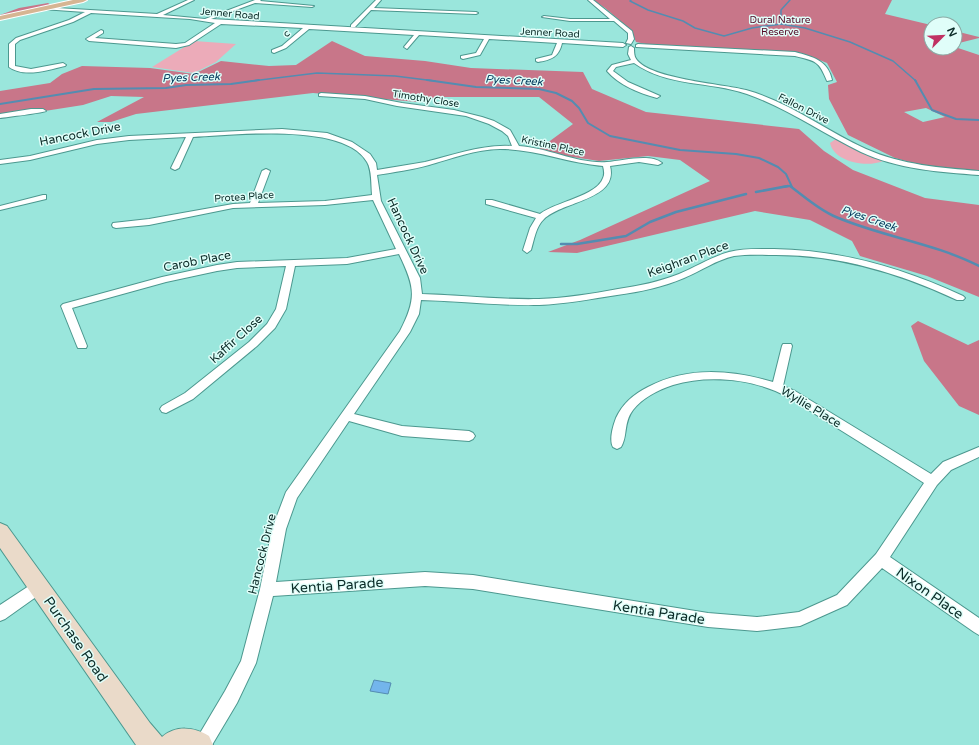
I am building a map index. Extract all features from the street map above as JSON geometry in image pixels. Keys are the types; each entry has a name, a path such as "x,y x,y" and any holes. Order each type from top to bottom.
{"main road":[{"path":"0,18 83,0"},
{"name":"Purchase Road","path":"0,532 141,732 153,745"},
{"path":"172,745 187,740 201,745"}],"street":[{"path":"159,16 192,0"},
{"path":"354,27 379,0"},
{"path":"590,0 630,32 633,45 631,54 634,61 614,66 610,71 618,78 636,89 657,96"},
{"path":"205,20 256,1 312,6"},
{"name":"Jenner Road","path":"42,8 220,22 345,28 349,30 354,27 417,34 633,45"},
{"path":"371,9 476,13"},
{"path":"63,66 39,70 18,70 12,67 12,44 18,39 71,21 91,11"},
{"path":"544,16 570,20 615,20"},
{"path":"100,32 89,39 130,43 182,45 186,44 220,22"},
{"name":"c","path":"274,51 284,47 308,27"},
{"path":"407,47 417,34"},
{"path":"478,54 487,38"},
{"path":"130,43 137,39"},
{"path":"550,59 558,52 560,42"},
{"path":"633,45 795,54 812,58 821,63 826,69 829,80"},
{"path":"463,57 478,54 487,57"},
{"path":"538,60 550,59 556,62"},
{"name":"Fallon Drive","path":"634,61 661,75 728,88 756,96 883,158 935,170 979,173"},
{"name":"Timothy Close","path":"321,95 361,97 403,105 438,108 474,117 501,127 508,132 514,140 516,147"},
{"path":"0,116 31,111 43,111"},
{"name":"Hancock Drive","path":"0,162 30,158 97,142 129,138 282,131 327,135 339,138 359,148 372,163 375,197 415,278 417,297 414,314 406,332 291,496 279,529 267,589 248,663 231,697 201,745"},
{"path":"175,168 191,135"},
{"name":"Kristine Place","path":"374,173 425,164 480,150 516,147 581,162 606,164 639,160 658,163"},
{"path":"527,250 531,234 541,216 555,208 601,188 606,181 608,174 606,164"},
{"path":"253,205 266,171"},
{"path":"0,208 43,197"},
{"name":"Protea Place","path":"116,225 149,222 212,209 253,205 325,203 375,197"},
{"path":"490,202 541,216"},
{"name":"Carob Place","path":"82,346 66,306 166,279 217,268 237,265 347,261 402,251"},
{"name":"Keighran Place","path":"417,297 553,302 663,283 733,254 776,252 819,254 865,263 910,275 960,298"},
{"name":"Kaffir Close","path":"166,409 189,396 253,344 271,326 281,309 291,264"},
{"path":"777,387 787,346"},
{"name":"Wyllie Place","path":"617,444 621,419 635,399 650,389 668,381 688,377 714,375 752,380 777,387 791,394 932,481"},
{"path":"347,416 402,431 469,436"},
{"name":"Kentia Parade","path":"267,589 425,579 473,582 708,620 757,624 800,619 842,600 881,559 932,481 947,466 979,452"},
{"name":"Nixon Place","path":"881,559 979,627"},
{"path":"0,614 38,586"}],"shaded area":[{"path":"194,41 236,44 216,62 194,73 152,67"},
{"path":"836,139 883,161 869,164 852,162 844,159 833,150 830,143"}],"green space":[{"name":"Dural Nature Reserve","path":"593,0 892,0 885,14 923,23 923,56 963,56 963,50 979,55 979,171 932,168 895,158 848,135 829,99 828,85 837,82 827,63 796,53 646,44 636,42 631,30","holes":["926,108 945,117 923,122 904,112"]},
{"path":"48,3 51,5 0,17 0,15 19,8"},
{"path":"963,33 979,37 963,42"},
{"path":"332,41 365,56 425,61 471,68 583,72 592,89 646,112 799,129 824,151 853,170 925,198 979,205 979,297 927,276 860,256 852,241 810,220 755,211 577,253 548,252 580,240 710,181 680,160 648,156 599,161 566,156 539,149 573,124 539,97 437,97 418,102 313,93 136,114 111,122 97,122 144,97 111,96 83,105 0,118 0,91 50,83 62,74 82,66 150,68 194,74 221,61 269,66 296,65"},
{"path":"918,321 968,345 979,340 979,415 959,406 924,361 911,326"}],"water":[{"path":"374,680 391,683 388,694 370,691"}],"waterway":[{"path":"631,0 630,1 648,10 683,21 695,28 724,36 752,28 781,24"},
{"path":"781,24 781,10 790,0"},
{"path":"781,24 805,28 850,42 893,61 915,80"},
{"name":"Pyes Creek","path":"258,80 317,73 395,76 427,80"},
{"name":"Pyes Creek","path":"0,104 94,89 166,88 186,85 231,84 258,80"},
{"name":"Pyes Creek","path":"251,81 258,80"},
{"name":"Pyes Creek","path":"427,80 435,81"},
{"name":"Pyes Creek","path":"427,80 476,87 539,89 556,93 572,101 579,108 588,123 610,136 680,150 736,154 759,158 778,167 786,174 792,187"},
{"path":"915,80 932,110 956,119 979,120"},
{"name":"Pyes Creek","path":"784,187 788,186"},
{"name":"Pyes Creek","path":"784,187 790,186 818,207 836,217 872,230 944,251 979,266"},
{"path":"756,192 784,187"},
{"path":"561,244 577,244 626,236 650,222 676,212 746,194"}]}
